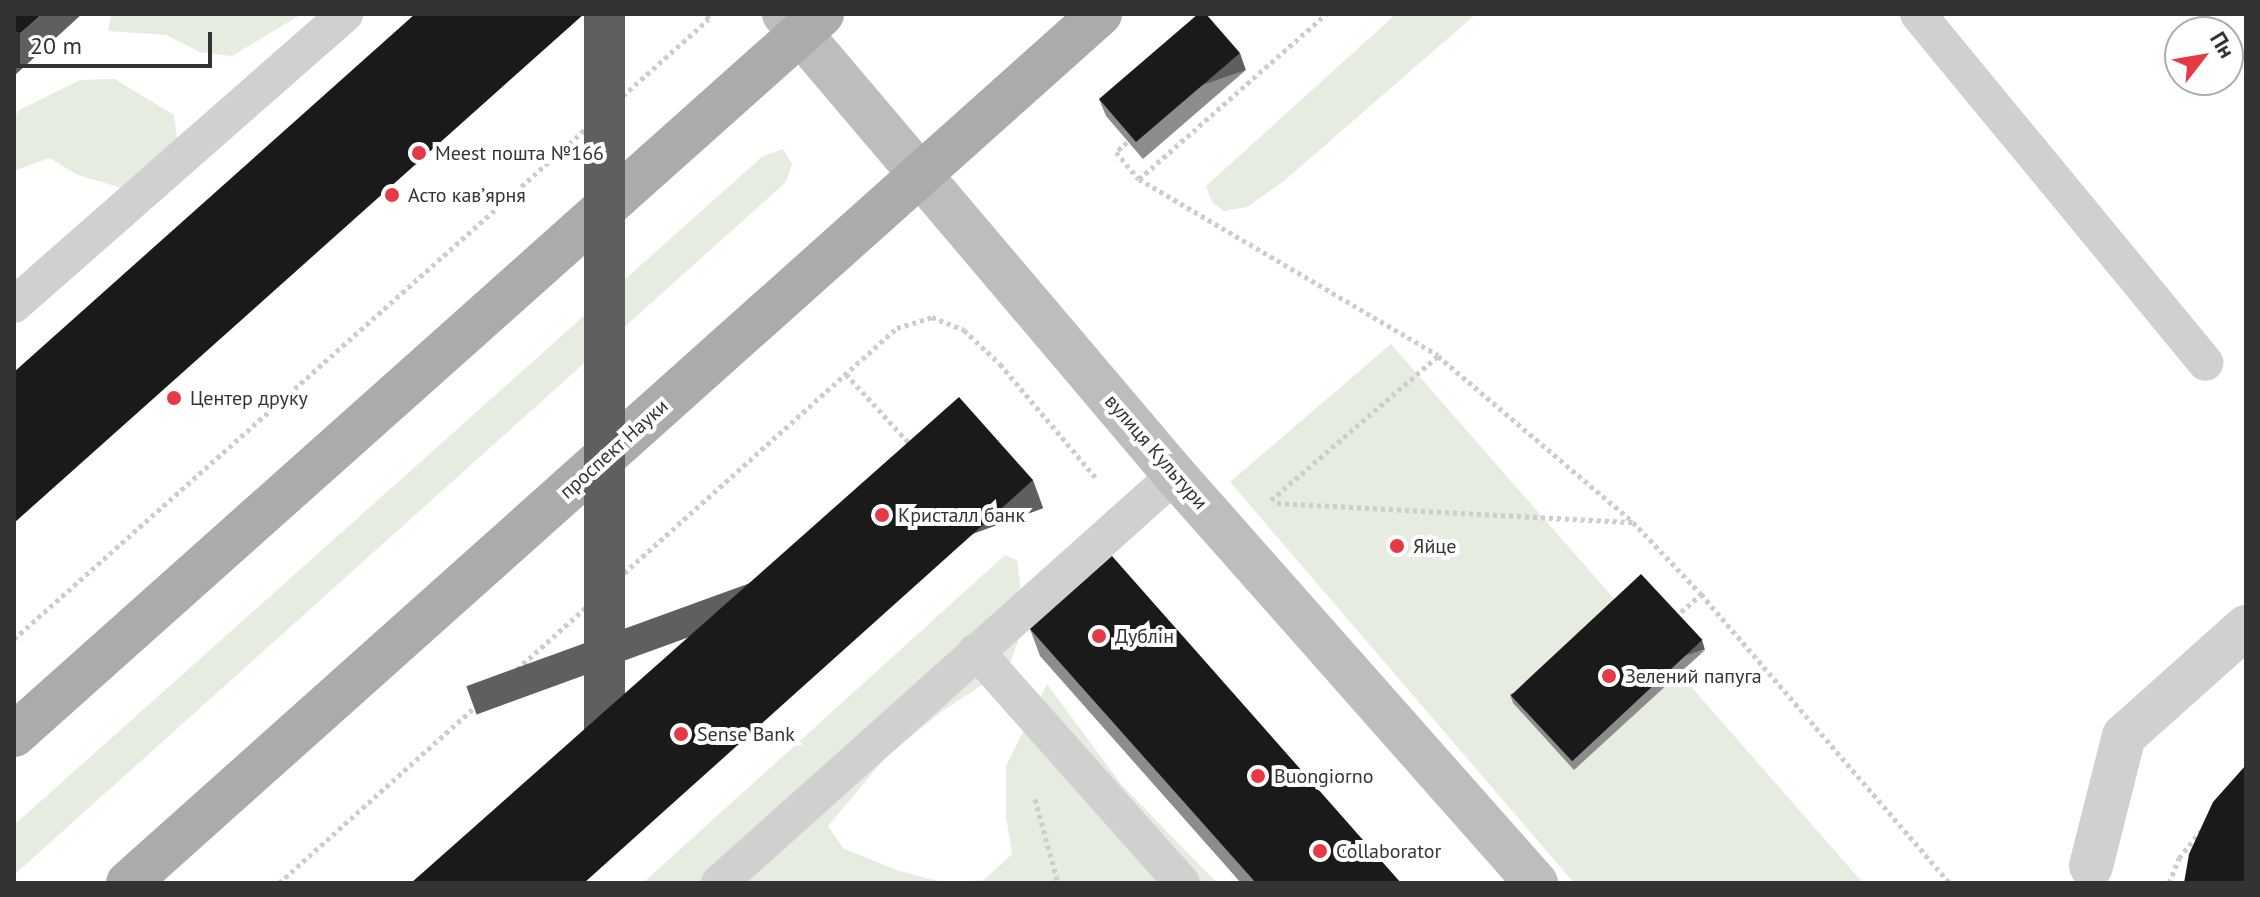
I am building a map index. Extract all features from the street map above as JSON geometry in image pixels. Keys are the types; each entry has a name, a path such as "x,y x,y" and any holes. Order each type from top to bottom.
{"main road":[{"name":"проспект Науки","path":"128,883 1100,14"},
{"path":"14,735 802,20"}],"street":[{"name":"вулиця Культури","path":"802,20 919,176 1175,475 1536,883"},
{"path":"2091,866 2124,736 2246,627"}],"lane":[{"path":"14,305 345,14"},
{"path":"1918,14 2206,363"},
{"path":"719,883 1175,475"},
{"path":"976,651 1182,883"}],"path":[{"path":"14,639 709,19 705,14"},
{"path":"1139,179 1326,14"},
{"path":"1127,142 1116,152 1139,179 1438,356 1633,522 1701,594 1950,883"},
{"path":"279,883 897,328 932,317 964,330 1000,364 1128,516"},
{"path":"1438,356 1268,502 1633,522"},
{"path":"846,374 919,453"},
{"path":"1675,617 1701,594"},
{"path":"2169,883 2179,858 2204,827"}],"shaded area":[{"path":"111,14 302,14 232,56 199,52 167,35 108,31"},
{"path":"1396,14 1476,14 1284,181 1247,207 1224,211 1212,202 1206,186"},
{"path":"115,79 174,115 177,139 122,188 78,175 49,158 14,171 14,116 21,109 80,80"},
{"path":"783,149 792,164 786,182 14,875 14,825 763,156"},
{"path":"1391,344 1863,883 1574,883 1230,482"},
{"path":"1005,555 1017,560 1025,623 1008,668 941,712 886,757 828,826 843,848 896,870 946,883 643,883"},
{"path":"1047,684 1121,784 1217,883 946,883 984,880 1012,854 1006,816 1006,766"}],"building":[{"path":"14,14 42,14 14,39"},
{"path":"415,14 584,14 14,523 14,372"},
{"path":"1198,14 1206,14 1240,53 1136,142 1099,99"},
{"path":"959,397 1033,480 584,883 411,883"},
{"path":"1112,556 1401,883 1256,883 1030,629"},
{"name":"Зелений папуга","path":"1641,574 1702,640 1572,761 1511,695"},
{"path":"2246,765 2246,883 2184,883 2189,854 2213,802"}],"place":[{"name":"Meest пошта №166","path":"419,153"},
{"name":"Асто кавʼярня","path":"392,195"},
{"name":"Центер друку","path":"174,398"},
{"name":"Кристалл банк","path":"882,515"},
{"name":"Яйце","path":"1397,546"},
{"name":"Дублін","path":"1099,636"},
{"name":"Зелений папуга","path":"1609,676"},
{"name":"Sense Bank","path":"681,734"},
{"name":"Buongiorno","path":"1258,776"},
{"name":"Collaborator","path":"1320,851"}]}
